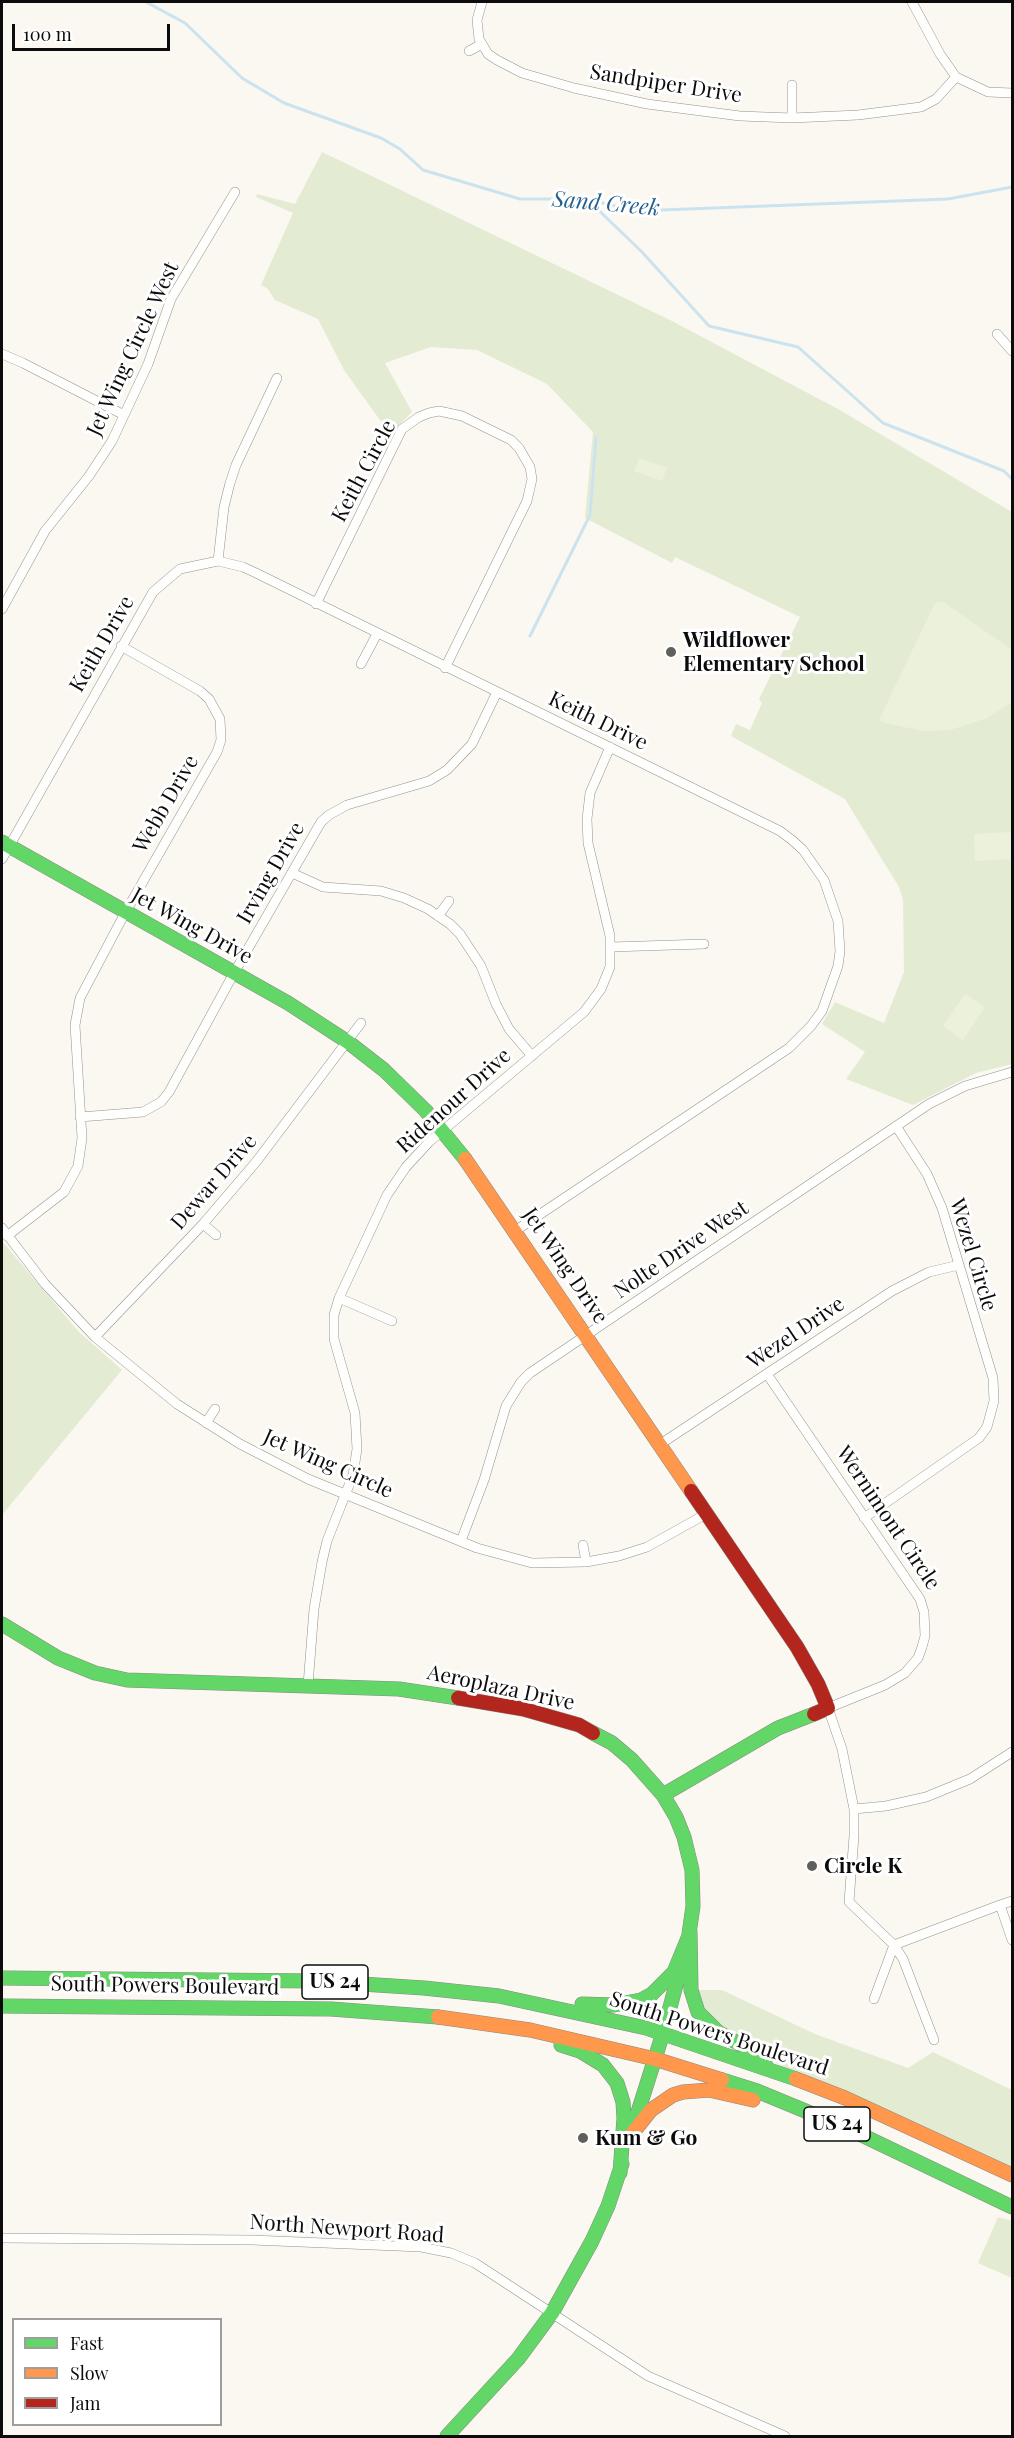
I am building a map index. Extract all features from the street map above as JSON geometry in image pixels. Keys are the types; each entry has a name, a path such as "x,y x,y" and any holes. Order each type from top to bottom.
{"main road":[{"name":"Jet Wing Drive","path":"5,844 315,1019 384,1070 444,1131 472,1167 797,1647 818,1684 828,1708"},
{"name":"Aeroplaza Drive","path":"2,1624 79,1668 119,1678 151,1682 308,1685 419,1691 523,1709 560,1718 579,1725 612,1743 632,1760 663,1795 676,1816 689,1857 693,1906 690,1932 663,2033 620,2173 592,2241 552,2313 518,2359 447,2436"},
{"name":"Wernimont Circle","path":"663,1795 778,1728 828,1708"},
{"path":"499,1996 600,2006 641,2000 652,1994 674,1972 690,1932"},
{"path":"690,1932 691,1990 699,2012 708,2023 742,2047 845,2098"},
{"name":"South Powers Boulevard","path":"2,1978 315,1981 424,1988 499,1996 596,2016 663,2033 759,2065 845,2098 1012,2175"},
{"name":"South Powers Boulevard","path":"2,2006 331,2009 483,2022 597,2044 757,2091 849,2129 1012,2207"},
{"path":"483,2022 580,2051 603,2065 611,2073 621,2090 623,2102 620,2173"},
{"path":"631,2134 651,2110 661,2102 673,2095 695,2090 709,2090 780,2107 849,2129"}],"street":[{"path":"469,51 482,44 477,20 482,2"},
{"path":"912,2 940,54 956,77 988,92 1012,93"},
{"name":"Sandpiper Drive","path":"482,44 488,54 514,69 611,98 696,112 792,118 858,115 921,107 936,99 956,77"},
{"path":"792,86 792,118"},
{"name":"Jet Wing Circle West","path":"2,609 45,531 103,456 148,364 171,298 236,192"},
{"path":"997,333 1012,351"},
{"path":"3,358 124,415"},
{"path":"218,561 223,514 230,483 277,378"},
{"name":"Keith Circle","path":"316,604 402,429 409,423 429,413 439,411 462,416 511,440 519,448 530,467 532,479 527,501 445,668"},
{"name":"Keith Drive","path":"2,859 5,844 153,592 180,569 218,561 243,567 780,831 803,850 824,880 835,907 840,936 838,966 822,1011 789,1048 515,1231"},
{"path":"361,664 377,634"},
{"name":"Webb Drive","path":"4,1232 52,1203 68,1186 78,1166 81,1152 75,1040 76,1011 85,986 125,912 217,752 222,729 216,708 200,691 121,646"},
{"name":"Irving Drive","path":"80,1117 143,1112 161,1102 169,1092 315,831 329,814 347,805 429,781 456,762 472,744 498,692"},
{"name":"Ridenour Drive","path":"308,1685 314,1609 322,1562 327,1541 346,1495 356,1461 358,1438 355,1413 334,1340 334,1315 339,1298 387,1195 417,1154 584,1012 594,1000 609,967 610,947 586,831 591,794 610,747"},
{"path":"292,873 322,887 381,891 393,894 417,903 438,915 460,934 474,954 502,1017 532,1056"},
{"path":"438,915 449,901"},
{"path":"610,947 704,944"},
{"name":"Dewar Drive","path":"95,1337 203,1224 256,1162 361,1023"},
{"name":"Nolte Drive West","path":"461,1541 484,1480 500,1423 513,1392 530,1373 929,1104 965,1086 1012,1072"},
{"name":"Wezel Circle","path":"864,1518 979,1438 987,1427 994,1401 993,1378 942,1208 927,1174 896,1126"},
{"path":"203,1224 216,1235"},
{"name":"Jet Wing Circle","path":"4,1232 45,1284 95,1337 152,1385 206,1423 272,1461 346,1495 495,1554 531,1563 586,1562 619,1556 647,1547 706,1514"},
{"name":"Wezel Drive","path":"659,1445 904,1284 929,1272 959,1265"},
{"path":"339,1298 392,1321"},
{"name":"Wernimont Circle","path":"767,1374 920,1599 924,1612 926,1636 918,1658 896,1680 828,1708"},
{"path":"206,1423 215,1409"},
{"path":"583,1545 586,1562"},
{"name":"Jet Wing Drive","path":"828,1708 842,1749 854,1809 849,1902 894,1945"},
{"path":"854,1809 886,1806 926,1797 970,1779 1012,1752"},
{"path":"874,2000 894,1945 1012,1901"},
{"path":"1000,1905 1012,1940"},
{"path":"894,1945 903,1959 934,2040"},
{"name":"North Newport Road","path":"2,2238 252,2240 421,2247 451,2253 475,2263 648,2376 785,2436"}],"green space":[{"path":"322,152 670,320 838,409 1012,512 1012,1064 976,1073 913,1105 846,1079 865,1052 822,1024 835,1002 884,1023 904,972 903,900 899,887 845,799 731,736 736,724 750,730 762,703 759,699 800,617 675,557 672,563 585,518 593,432 547,384 477,350 431,347 385,363 412,412 390,434 344,370 318,319 275,300 268,289 261,285 293,213 256,197 257,194 295,204"},
{"path":"639,458 667,468 662,481 634,471"},
{"path":"942,601 1012,650 1012,702 987,718 950,730 924,731 884,723 879,720 935,603"},
{"path":"1012,832 1012,859 975,861 974,834"},
{"path":"965,994 985,1007 963,1040 943,1026"},
{"path":"2,1241 78,1331 122,1370 2,1515"},
{"path":"691,1990 722,1990 815,2034 908,2068 933,2052 1012,2090 1012,2177 845,2098 727,2038"},
{"path":"998,2217 1012,2221 1012,2278 978,2263"}],"waterway":[{"name":"Sand Creek","path":"146,2 185,23 242,78 284,103 381,138 400,149 423,170 520,199 587,199 635,211 948,199 1012,187"},
{"path":"587,199 642,252 709,326 798,347 883,423 1004,471 1012,479"},
{"path":"530,636 590,515 596,438"}],"traffic: fast":[{"path":"2,842 288,1003 348,1042 384,1070 426,1111 465,1159"},
{"path":"2,1624 58,1658 95,1673 127,1680 399,1689 458,1698"},
{"path":"663,1795 778,1728 814,1714"},
{"path":"593,1733 612,1743 632,1760 663,1795 676,1817 684,1837 692,1870 693,1906 688,1941"},
{"path":"690,1932 691,1990 698,2012 718,2032 766,2059"},
{"path":"582,2004 614,2005 641,2000 652,1994 674,1972 688,1938"},
{"path":"632,2131 682,1963"},
{"path":"2,1978 315,1981 424,1988 499,1996 646,2028 796,2079"},
{"path":"2,2006 331,2009 438,2017"},
{"path":"561,2045 580,2051 603,2065 617,2083 623,2102 624,2118 620,2173"},
{"path":"722,2080 757,2091 849,2129 1012,2207"},
{"path":"447,2436 518,2359 552,2313 592,2241 608,2206 622,2164"}],"traffic: slow":[{"path":"465,1159 691,1491"},
{"path":"438,2017 530,2030 655,2059 722,2080"},
{"path":"796,2079 845,2098 1012,2175"},
{"path":"631,2135 651,2110 673,2095 683,2092 709,2090 753,2100"}],"traffic: jam":[{"path":"691,1491 797,1647 818,1684 828,1708 814,1714"},
{"path":"458,1698 523,1709 579,1725 593,1733"}],"place":[{"name":"Wildflower Elementary School","path":"671,652"},
{"name":"Circle K","path":"812,1866"},
{"name":"Kum & Go","path":"583,2138"}]}
